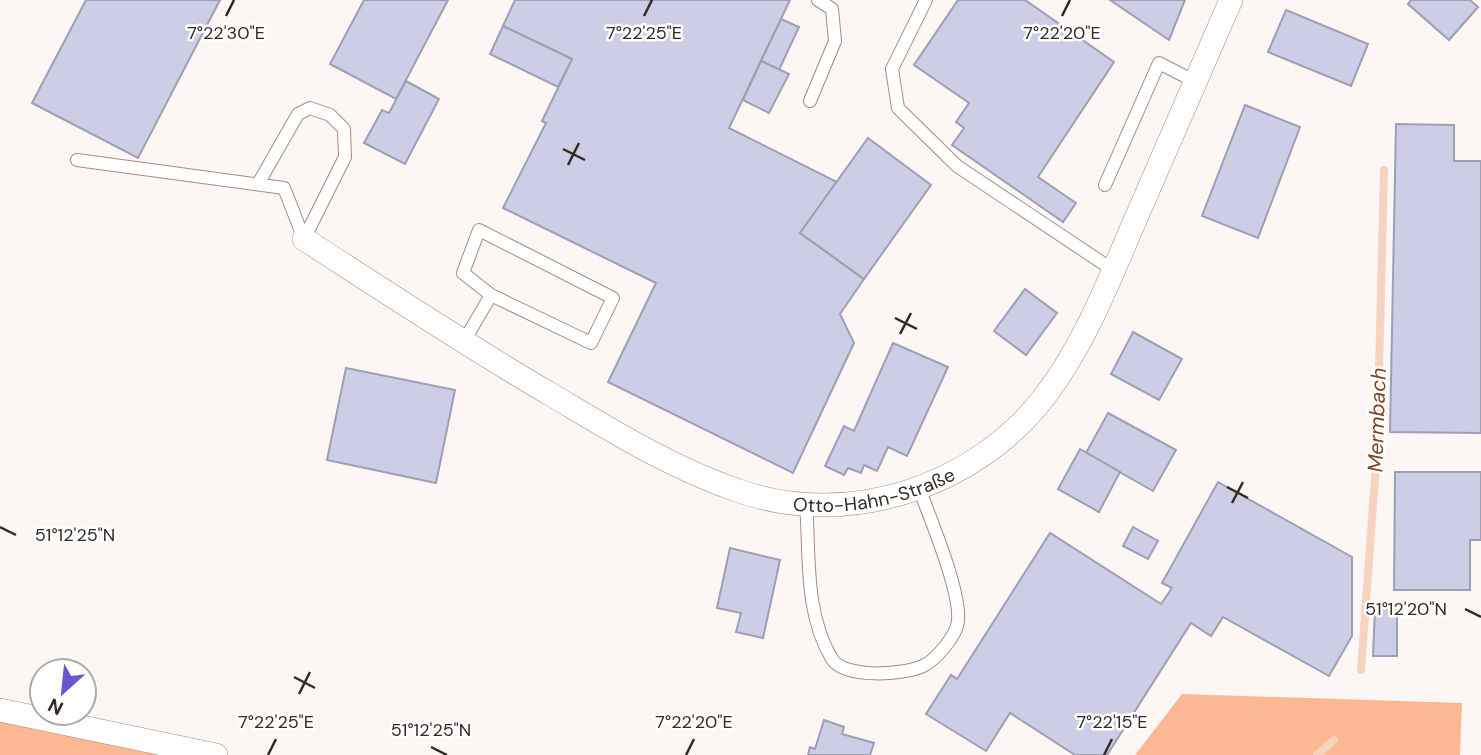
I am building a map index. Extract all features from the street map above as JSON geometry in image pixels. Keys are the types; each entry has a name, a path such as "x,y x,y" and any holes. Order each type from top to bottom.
{"street":[{"name":"Otto-Hahn-Straße","path":"304,239 463,343 626,439 693,474 742,492 786,502 872,501 947,477 1002,443 1043,398 1068,363 1113,270 1231,0"},
{"path":"0,710 216,755"}],"lane":[{"path":"810,101 835,41 832,9 818,0"},
{"path":"926,0 892,69 898,108 957,166 1113,270"},
{"path":"1105,184 1158,63 1196,82"},
{"path":"258,184 298,114 310,108 330,115 344,129 345,157 304,239"},
{"path":"77,160 284,188 304,239"},
{"path":"479,230 613,298 591,343 491,295 463,273 479,230"},
{"path":"463,343 491,295"},
{"path":"806,503 811,601 823,640 834,662 853,671 880,674 923,666 944,647 958,622 953,587 919,488"}],"shaded area":[{"path":"1182,694 1462,703 1460,755 1135,755"},
{"path":"0,714 28,720 28,727 63,727 200,755 0,755"}],"building":[{"path":"86,0 220,0 138,158 32,103"},
{"path":"364,0 448,0 396,99 330,64"},
{"path":"515,0 790,0 729,128 837,182 800,233 864,279 840,314 854,343 793,473 608,382 656,283 503,208 546,123 542,121 572,59 503,26"},
{"path":"958,0 1025,0 1114,62 1038,177 1076,203 1063,222 952,145 964,128 956,122 969,103 914,65"},
{"path":"1110,0 1185,0 1169,40"},
{"path":"1411,0 1470,0 1478,7 1449,40 1408,4"},
{"path":"1286,10 1368,44 1351,86 1268,52"},
{"path":"781,19 799,27 779,70 761,61"},
{"path":"503,26 572,59 558,87 490,54"},
{"path":"761,61 789,74 769,113 743,100"},
{"path":"406,81 439,99 405,164 364,143 382,110 389,113"},
{"path":"1245,105 1300,127 1258,238 1202,216"},
{"path":"1396,124 1454,125 1454,161 1481,161 1481,433 1390,432"},
{"path":"868,138 931,185 864,279 800,233"},
{"path":"1025,289 1057,313 1026,355 994,331"},
{"path":"1133,332 1182,359 1159,400 1111,374"},
{"path":"893,343 948,367 907,456 888,447 877,471 864,465 861,473 848,468 844,475 825,466 844,426 854,431"},
{"path":"346,368 455,390 436,483 327,460"},
{"path":"1108,413 1176,450 1153,491 1086,453"},
{"path":"1080,449 1120,472 1099,512 1058,489"},
{"path":"1395,472 1481,472 1481,540 1470,540 1470,590 1394,590"},
{"path":"1218,482 1352,557 1352,636 1329,676 1223,617 1211,636 1191,623 1107,755 1075,755 1010,713 986,751 926,714 951,675 957,679 1050,533 1161,604 1172,588 1162,583"},
{"path":"1133,527 1158,541 1148,559 1123,546"},
{"path":"730,548 780,560 763,638 736,632 741,613 717,608"},
{"path":"1375,608 1397,609 1397,656 1373,656"},
{"path":"824,720 844,727 842,734 874,743 870,755 808,755 810,747 815,749"}],"waterway":[{"name":"Mermbach","path":"1361,670 1377,451 1384,170"},
{"name":"Mermbach","path":"1317,755 1334,740"}]}
